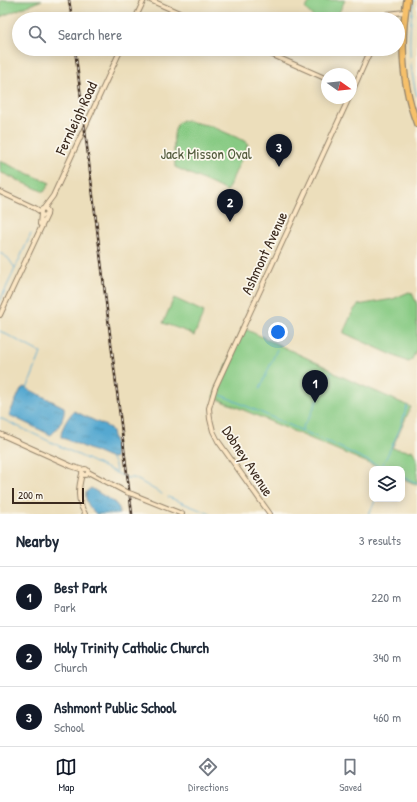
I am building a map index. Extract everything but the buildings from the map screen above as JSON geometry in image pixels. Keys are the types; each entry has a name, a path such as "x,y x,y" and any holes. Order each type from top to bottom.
{"highway":[{"path":"405,12 407,0"},
{"path":"404,56 407,93 417,124"}],"street":[{"path":"138,12 144,0"},
{"path":"150,0 177,12"},
{"name":"Fernleigh Road","path":"0,315 48,213 53,196 118,56"},
{"path":"275,56 321,76"},
{"path":"357,80 368,56"},
{"name":"Ashmont Avenue","path":"210,419 210,402 215,388 346,104"},
{"path":"0,192 42,211 47,210 48,213"},
{"name":"Fernleigh Road","path":"0,309 40,223 42,211 53,196"},
{"name":"Dobney Avenue","path":"210,419 213,431 218,441 270,514"},
{"path":"0,434 126,492 182,514"},
{"path":"84,473 79,485 79,500 85,514"}],"green space":[{"path":"4,0 42,0 0,17 0,1"},
{"path":"312,0 345,0 339,12 309,12 305,8"},
{"name":"Jack Misson Oval","path":"182,120 211,126 247,142 248,144 227,191 175,167 175,128"},
{"path":"0,161 50,183 44,192 0,172"},
{"path":"409,292 412,293 417,304 417,349 411,361 408,362 344,333 353,311 358,305 393,299"},
{"path":"174,298 204,312 194,336 188,332 163,323"},
{"path":"243,328 326,367 336,374 411,407 392,448 409,451 412,450 417,458 417,485 405,479 405,466 375,466 213,397"}],"water":[{"path":"24,387 64,407 64,414 61,422 51,435 9,415 21,389"},
{"path":"74,411 110,428 116,447 115,458 107,457 61,437 65,423"},
{"path":"91,488 115,503 119,508 119,514 96,514 89,507 86,499 86,492"}],"waterway":[{"path":"414,0 410,48 412,72 417,96"},
{"path":"0,301 31,234"},
{"path":"0,253 8,258 15,268"},
{"path":"0,331 41,353 27,389"},
{"path":"260,389 277,349"},
{"path":"302,430 330,374 332,373"},
{"path":"221,395 379,466"},
{"path":"385,460 400,429 407,406"},
{"path":"0,418 127,478 134,478 162,494"},
{"path":"111,458 115,464 116,473"},
{"path":"382,466 384,462"},
{"path":"405,478 417,483"},
{"path":"168,497 210,514"},
{"path":"369,514 375,502"}],"railway":[{"path":"69,0 71,12"},
{"path":"76,56 132,514"}],"place":[{"name":"Ashmont Public School","path":"279,167"},
{"name":"Holy Trinity Catholic Church","path":"230,222"},
{"name":"Best Park","path":"315,403"}]}
